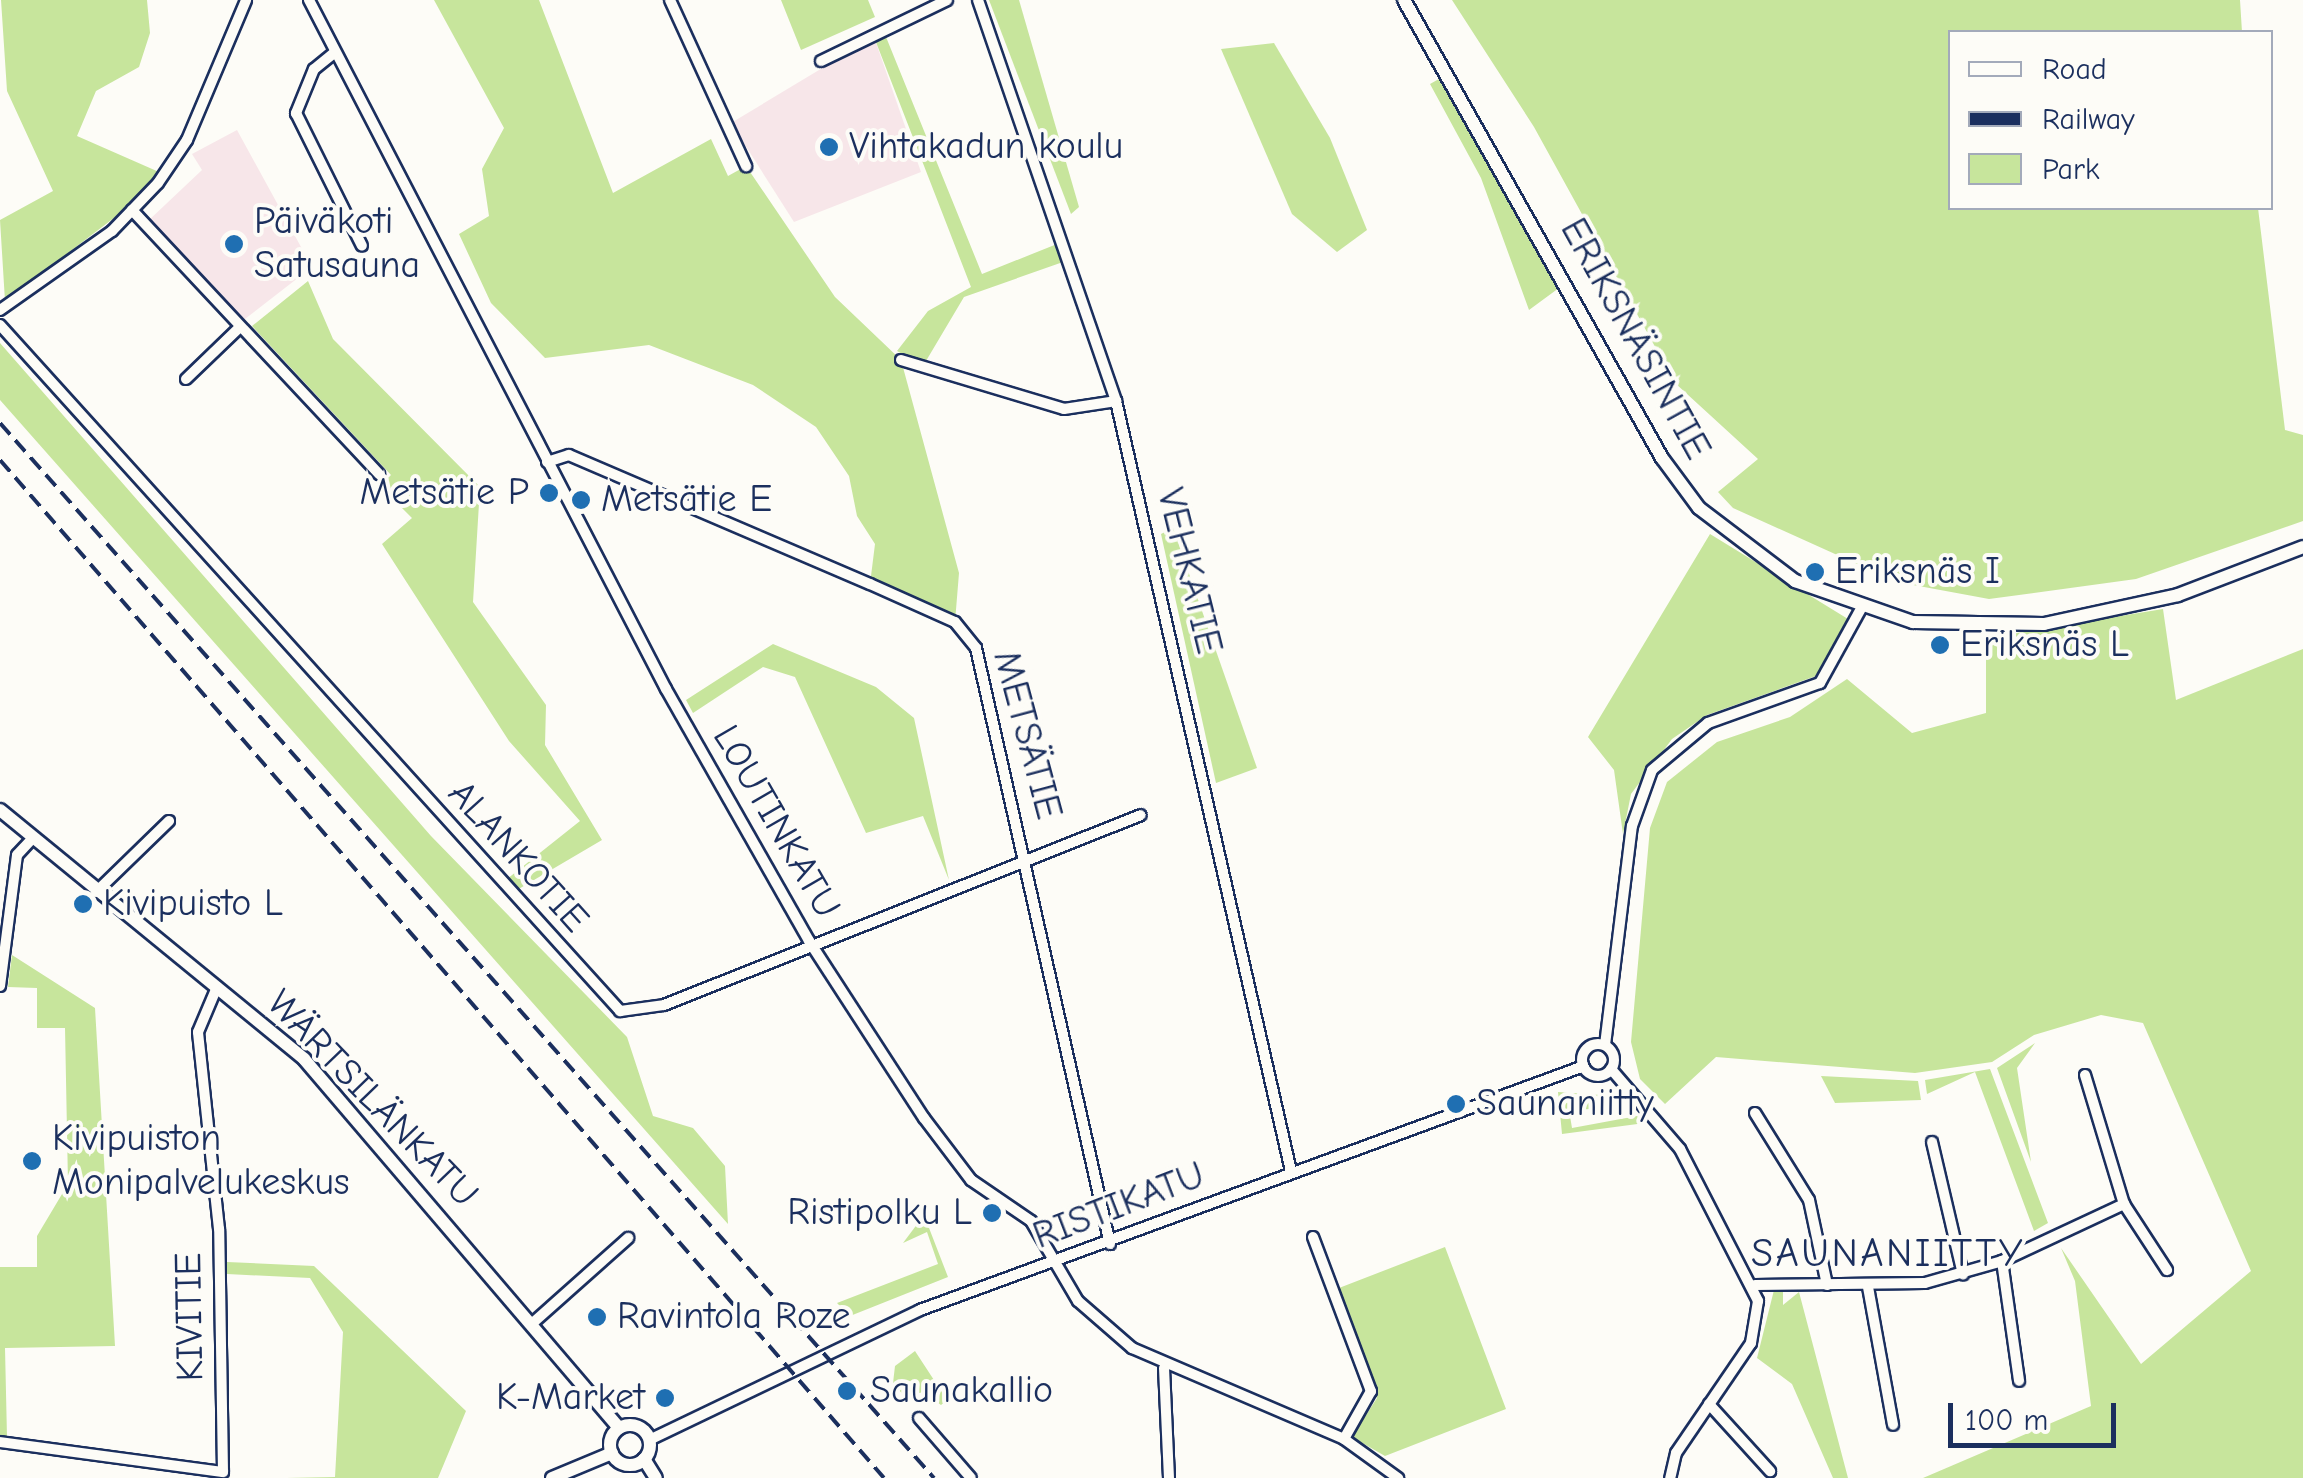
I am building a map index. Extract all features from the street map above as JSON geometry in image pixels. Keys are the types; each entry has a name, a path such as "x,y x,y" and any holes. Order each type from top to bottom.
{"street":[{"path":"0,310 132,210 188,140 246,0"},
{"name":"LOUTINKATU","path":"310,0 547,462 809,942 964,1171 1031,1221 1055,1264 1101,1324 1164,1368 1344,1438 1398,1478"},
{"path":"670,0 746,166"},
{"path":"821,61 947,0"},
{"name":"VEHKATIE","path":"978,0 1116,401 1291,1172"},
{"name":"ERIKSNÄSINTIE","path":"1404,0 1692,500 1747,550 1862,607 1946,627 2044,624 2178,594 2303,547"},
{"path":"334,53 308,80 296,113 362,246"},
{"path":"132,210 379,474"},
{"name":"ALANKOTIE","path":"0,326 613,1008 664,1005 809,942 1141,815"},
{"path":"186,379 239,328"},
{"path":"900,360 1064,409 1116,401"},
{"name":"METSÄTIE","path":"547,462 569,454 955,622 976,648 1028,856 1110,1244"},
{"path":"1670,1478 1709,1404 1752,1343 1754,1285 1680,1149 1611,1069 1605,1045 1632,826 1652,770 1708,723 1820,683 1862,607"},
{"name":"WÄRTSILÄNKATU","path":"0,810 30,841 304,1059 536,1321 619,1428"},
{"path":"96,892 170,821"},
{"path":"0,986 17,855 30,841"},
{"name":"KIVITIE","path":"0,1442 222,1472 219,1229 198,1032 217,987"},
{"path":"1605,1045 1587,1048 1584,1066 1595,1075 1611,1069"},
{"name":"RISTIKATU","path":"649,1440 828,1348 1291,1172 1584,1066"},
{"path":"2086,1075 2124,1204 2167,1270"},
{"path":"1756,1113 1809,1200 1828,1285"},
{"path":"1932,1142 1963,1274"},
{"path":"1754,1285 1868,1287 1963,1274 2002,1261 2124,1204"},
{"path":"1314,1237 1371,1391 1344,1438"},
{"path":"536,1321 628,1238"},
{"path":"2002,1261 2019,1382"},
{"path":"1868,1287 1893,1424"},
{"path":"1164,1368 1168,1478"},
{"path":"1709,1404 1770,1472"},
{"path":"919,1418 971,1478"},
{"path":"612,1453 619,1428 640,1428 649,1440 644,1459 656,1478"},
{"path":"612,1453 626,1464 644,1459"},
{"path":"552,1478 612,1453"}],"shaded area":[{"name":"Vihtakadun koulu","path":"874,37 921,172 794,222 731,123"},
{"name":"Päiväkoti Satusauna","path":"237,130 312,267 241,322 148,221 202,170 192,154"}],"green space":[{"path":"1,0 147,0 150,33 139,67 96,91 77,136 159,172 127,208 5,301 0,220 53,191 7,91"},
{"path":"434,0 539,0 613,193 711,139 728,176 746,166 835,297 901,360 959,573 955,622 870,584 875,544 857,516 849,476 816,427 753,385 649,345 545,358 491,303 459,234 489,216 482,169 504,128"},
{"path":"781,0 868,0 875,17 801,50"},
{"path":"989,0 1019,0 1079,207 1071,214"},
{"path":"1452,0 2240,0 2242,30 1948,30 1948,210 2258,210 2285,430 2303,435 2303,521 2136,579 1989,599 1897,582 1733,508 1718,492 1758,459 1675,383 1534,127"},
{"path":"884,32 982,274 1057,244 1063,262 964,297 923,366 897,351 928,311 971,287 874,37"},
{"path":"1274,43 1330,138 1367,230 1337,252 1292,214 1221,49"},
{"path":"1446,75 1563,285 1529,310 1481,178 1430,84"},
{"path":"308,281 333,339 480,487 473,602 546,705 545,745 602,840 517,890 507,879 580,821 509,741 382,544 412,518 380,486 391,475 252,326"},
{"path":"0,343 431,836 627,1037 653,1116 693,1128 725,1166 728,1224 0,400"},
{"path":"1173,528 1257,768 1216,783 1161,534"},
{"path":"1710,534 1848,619 1816,676 1707,715 1672,739 1631,794 1623,834 1614,770 1588,737"},
{"path":"2163,609 2176,700 2303,649 2303,1478 1923,1478 2091,1406 2075,1281 2061,1248 2141,1364 2251,1271 2143,1023 2101,1015 2034,1035 1992,1062 1915,1073 1716,1057 1665,1104 1640,1079 1631,1042 1650,828 1667,782 1717,742 1790,717 1847,679 1912,733 1986,713 1986,638"},
{"path":"773,644 876,687 914,718 949,880 923,816 866,833 795,677 763,667 693,713 686,700"},
{"path":"12,955 95,1008 115,1346 5,1348 7,1437 0,1436 0,1267 37,1267 37,1236 68,1184 65,1028 37,1028 37,988 8,987"},
{"path":"2035,1043 2017,1068 2031,1162 1997,1068"},
{"path":"1990,1069 2048,1223 2034,1231 1975,1072 1927,1094 1925,1080"},
{"path":"1821,1076 1918,1081 1921,1100 1835,1103"},
{"path":"1558,1092 1600,1095 1591,1109 1569,1110 1572,1128 1637,1116 1645,1123 1562,1134"},
{"path":"924,1215 948,1277 850,1316 837,1303 938,1264 927,1232 903,1243"},
{"path":"1445,1247 1506,1409 1385,1456 1352,1437 1377,1398 1339,1288"},
{"path":"227,1262 314,1266 466,1411 438,1478 286,1478 335,1477 343,1332 310,1278 227,1274"},
{"path":"1774,1290 1783,1290 1783,1305 1799,1292 1848,1478 1833,1478 1792,1384 1757,1358"},
{"path":"915,1351 947,1400 941,1405 923,1392 905,1397 893,1383 895,1366"}],"railway":[{"path":"0,423 934,1478"},
{"path":"0,460 884,1478"}],"place":[{"name":"Vihtakadun koulu","path":"829,147"},
{"name":"Päiväkoti Satusauna","path":"234,244"},
{"name":"Metsätie P","path":"549,493"},
{"name":"Metsätie E","path":"581,500"},
{"name":"Eriksnäs I","path":"1815,572"},
{"name":"Eriksnäs L","path":"1940,645"},
{"name":"Kivipuisto L","path":"83,904"},
{"name":"Saunaniitty","path":"1456,1104"},
{"name":"Kivipuiston Monipalvelukeskus","path":"32,1161"},
{"name":"Ristipolku L","path":"992,1213"},
{"name":"Ravintola Roze","path":"597,1317"},
{"name":"Saunakallio","path":"847,1391"},
{"name":"K-Market","path":"665,1398"}],"district":[{"name":"SAUNANIITTY","path":"1888,1253"}]}
